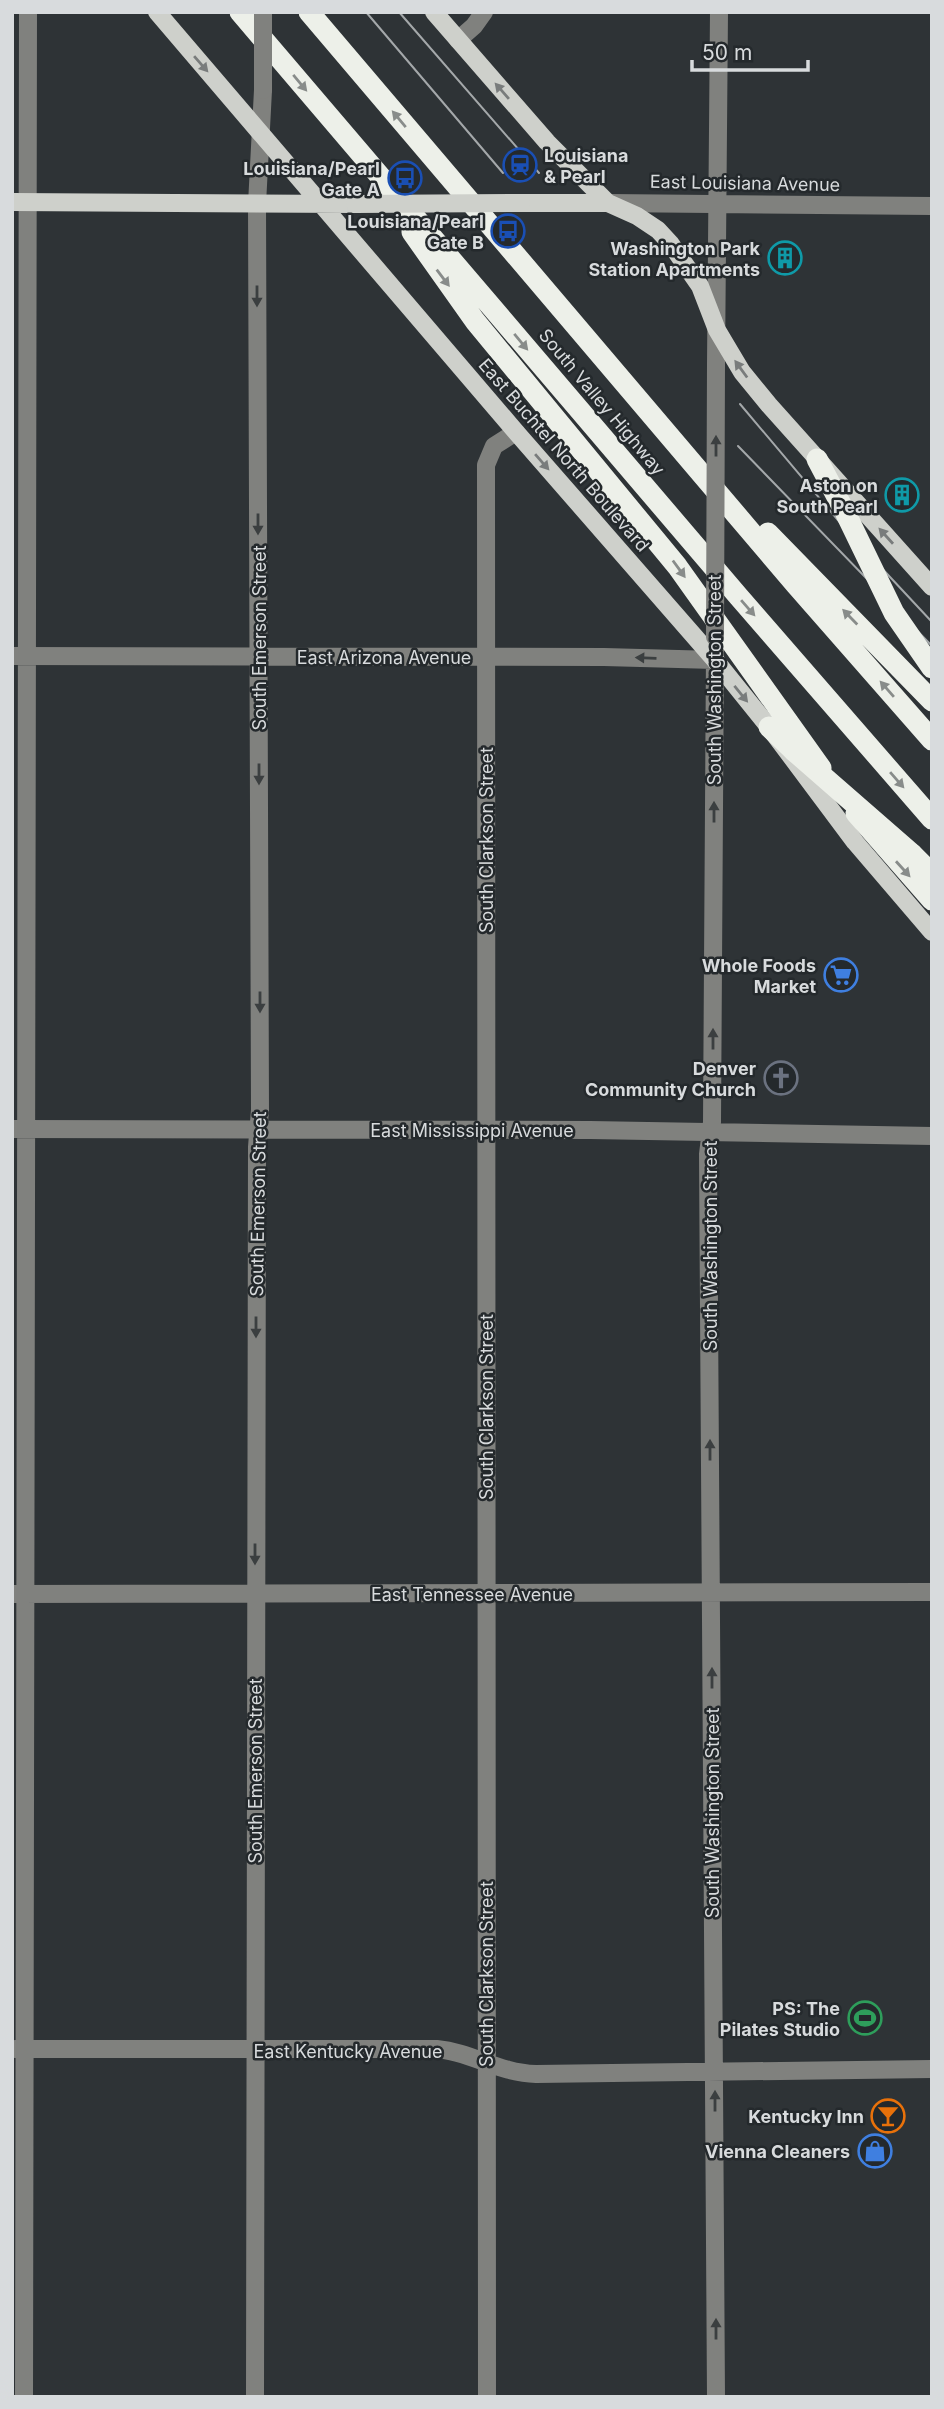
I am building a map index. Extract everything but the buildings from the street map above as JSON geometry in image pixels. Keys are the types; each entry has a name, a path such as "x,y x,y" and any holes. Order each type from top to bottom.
{"highway":[{"name":"South Valley Highway","path":"240,12 738,597 932,819"},
{"name":"South Valley Highway","path":"309,12 796,586 932,740"},
{"path":"333,122 475,321 677,566 822,771 878,841 932,900"},
{"path":"642,403 932,702"},
{"path":"817,458 894,613 932,668"},
{"path":"769,727 912,853 932,874"}],"main road":[{"name":"East Buchtel North Boulevard","path":"157,12 715,660 863,852 932,932"},
{"path":"434,12 547,142 608,203 637,216 658,230 670,243 700,286 717,330 748,379 932,587"},
{"name":"East Louisiana Avenue","path":"20,202 323,205 608,203"}],"street":[{"path":"24,2397 18,2049 20,202 28,12"},
{"name":"South Emerson Street","path":"255,2397 255,1592 259,1130 257,204 263,12"},
{"path":"458,40 474,26 484,12"},
{"name":"South Washington Street","path":"716,2397 708,1154 711,1132 719,12"},
{"name":"East Louisiana Avenue","path":"608,203 932,206"},
{"name":"South Clarkson Street","path":"487,2397 486,465 494,446 516,432"},
{"name":"East Arizona Avenue","path":"20,657 486,656 715,660"},
{"name":"East Mississippi Avenue","path":"19,1129 711,1132 932,1136"},
{"name":"East Tennessee Avenue","path":"18,1594 932,1592"},
{"name":"East Kentucky Avenue","path":"18,2049 437,2049 517,2073 536,2074 932,2069"}],"tram line":[{"path":"366,12 503,173"},
{"path":"399,12 539,173"},
{"path":"740,404 848,532 932,622"},
{"path":"738,446 932,646"}],"place":[{"name":"Louisiana & Pearl","path":"520,165"},
{"name":"Louisiana/Pearl Gate A","path":"405,178"},
{"name":"Louisiana/Pearl Gate B","path":"508,231"},
{"name":"Washington Park Station Apartments","path":"785,258"},
{"name":"Aston on South Pearl","path":"902,495"},
{"name":"Whole Foods Market","path":"841,975"},
{"name":"Denver Community Church","path":"781,1078"},
{"name":"PS: The Pilates Studio","path":"865,2018"},
{"name":"Kentucky Inn","path":"888,2116"},
{"name":"Vienna Cleaners","path":"875,2151"}]}
